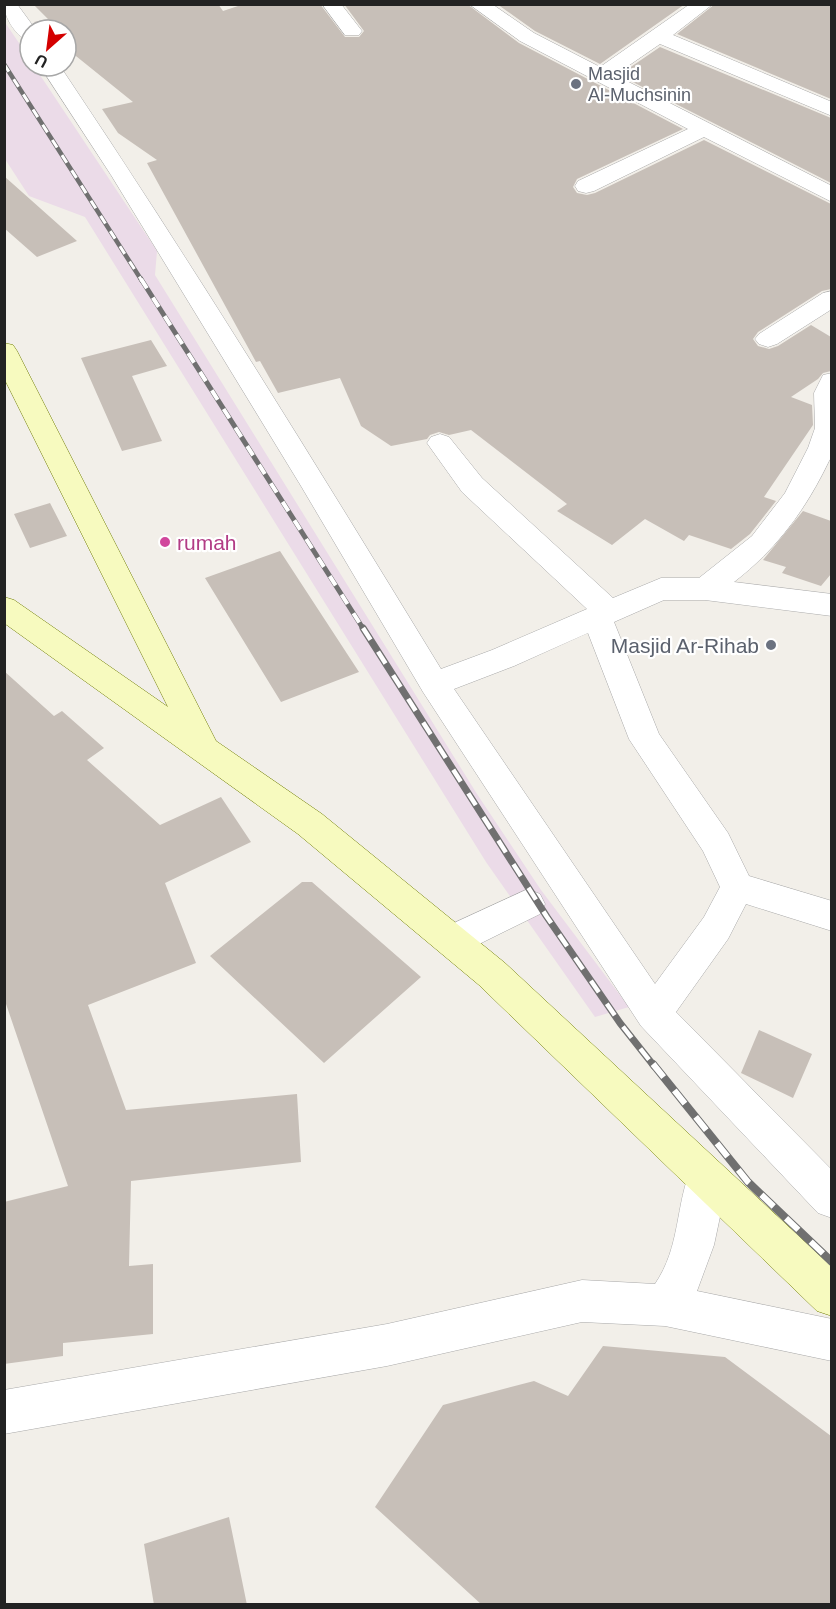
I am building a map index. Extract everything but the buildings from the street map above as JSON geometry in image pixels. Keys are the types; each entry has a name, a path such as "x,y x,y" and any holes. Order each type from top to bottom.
{"street":[{"path":"8,4 18,18"},
{"path":"331,4 352,31"},
{"path":"478,4 527,37 831,195"},
{"path":"601,75 704,4"},
{"path":"659,36 831,110"},
{"path":"58,78 122,175 314,484 434,684 654,1014 831,1199"},
{"path":"586,186 705,129"},
{"path":"768,339 831,298"},
{"path":"4,351 206,750"},
{"path":"705,589 768,537 786,513 828,432 830,415 827,390 831,381"},
{"path":"440,442 472,485 603,615 645,739 717,843 737,887 831,916"},
{"path":"434,684 503,658 661,589 705,589 831,605"},
{"path":"4,608 310,824 453,940 492,974 831,1296"},
{"path":"654,1014 716,928 737,887"},
{"path":"453,940 528,904"},
{"path":"665,1305 679,1288 701,1217 706,1179"},
{"path":"4,1412 387,1345 582,1301 665,1305 831,1340"}],"shaded area":[{"path":"4,21 18,41 18,78 42,78 157,251 155,275 477,794 541,890 629,1007 595,1017 486,862 85,217 29,196 5,159"}],"railway":[{"path":"4,64 142,281"},
{"path":"141,279 364,630"},
{"path":"363,628 547,917 620,1023 654,1066"},
{"path":"653,1064 748,1182 832,1262"}],"place":[{"name":"Masjid Al-Muchsinin","path":"576,84"},
{"name":"rumah","path":"165,542"},
{"name":"Masjid Ar-Rihab","path":"771,645"}]}
